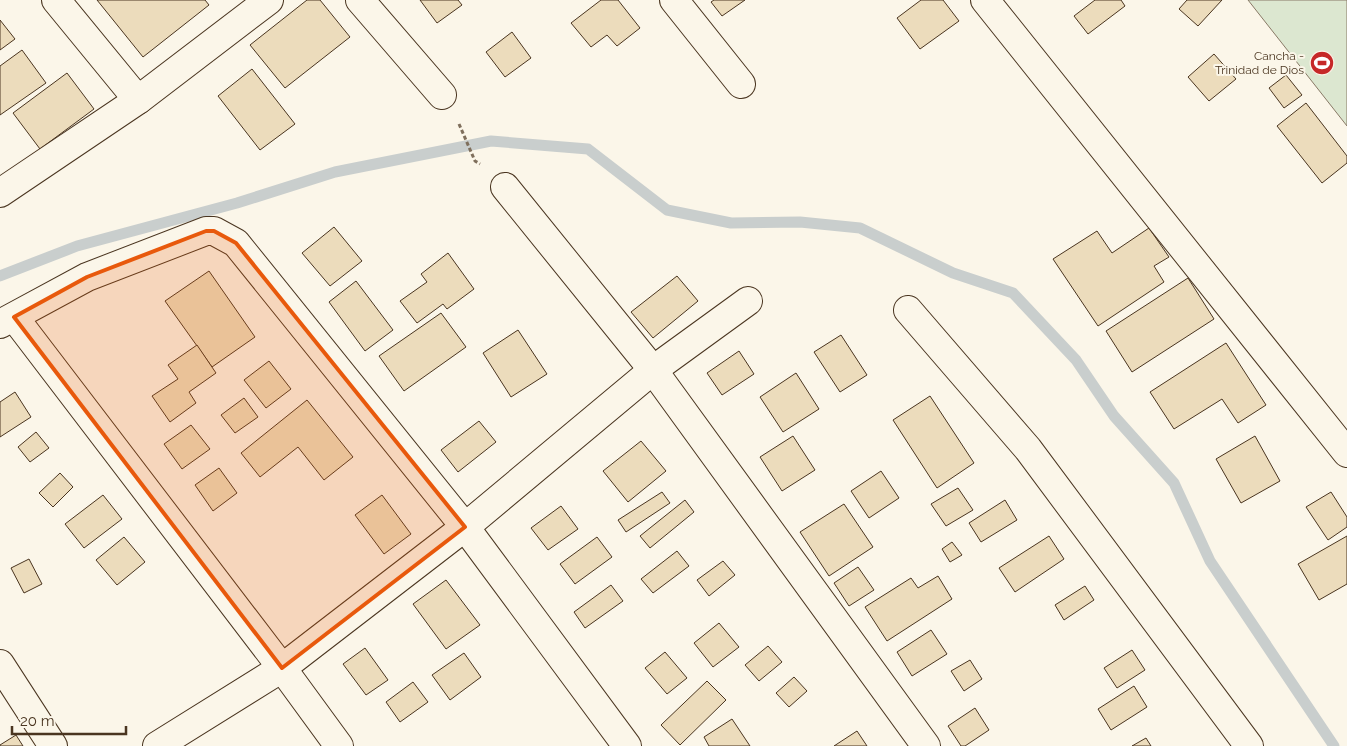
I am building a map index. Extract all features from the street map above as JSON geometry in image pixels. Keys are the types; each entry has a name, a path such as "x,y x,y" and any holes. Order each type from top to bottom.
{"street":[{"path":"56,0 138,100"},
{"path":"0,193 138,100 269,0"},
{"path":"360,0 442,95"},
{"path":"674,0 741,84"},
{"path":"984,0 1347,453"},
{"path":"506,187 653,370 926,746"},
{"path":"339,746 282,668 7,321 87,277 206,231 214,231 225,235 242,250 466,528 627,746"},
{"path":"157,746 282,668 466,528 653,370 748,301"},
{"path":"908,310 1028,449 1249,746"},
{"path":"0,664 53,746"}],"path":[{"path":"458,122 475,161"}],"highlighted area":[{"path":"206,231 214,231 236,243 465,527 282,668 14,317 87,277"}],"green space":[{"name":"Cancha - Trinidad de Dios","path":"1248,0 1347,0 1347,126"}],"building":[{"path":"97,0 205,0 209,5 143,57"},
{"path":"307,0 320,0 350,37 285,88 250,45"},
{"path":"420,0 458,0 462,5 437,23"},
{"path":"601,0 618,0 640,28 617,46 607,35 591,47 571,23"},
{"path":"714,0 745,0 722,16 711,2"},
{"path":"921,0 943,0 959,21 920,49 897,18"},
{"path":"1095,0 1121,0 1125,6 1088,34 1074,16"},
{"path":"1187,0 1222,0 1198,26 1179,9"},
{"path":"0,20 15,39 0,50"},
{"path":"512,32 531,58 505,77 486,52"},
{"path":"22,50 46,83 0,115 0,66"},
{"path":"1214,54 1236,79 1209,101 1188,77"},
{"path":"252,69 295,124 260,150 218,96"},
{"path":"67,73 94,109 40,149 13,113"},
{"path":"1286,75 1302,95 1284,108 1269,88"},
{"path":"1306,103 1347,156 1347,163 1322,183 1277,126"},
{"path":"334,227 362,261 330,286 302,253"},
{"path":"1149,228 1169,257 1154,266 1164,282 1098,326 1053,259 1097,231 1112,253"},
{"path":"448,253 474,289 447,309 443,304 417,323 400,301 427,282 421,274"},
{"path":"209,271 255,337 212,367 165,301"},
{"path":"677,276 698,301 653,338 631,312"},
{"path":"1188,278 1214,319 1132,372 1106,331"},
{"path":"356,281 393,330 365,351 329,302"},
{"path":"441,313 466,347 404,391 379,356"},
{"path":"518,330 547,374 511,397 483,353"},
{"path":"841,335 867,375 840,392 814,352"},
{"path":"1226,343 1266,405 1238,423 1222,399 1174,429 1150,392"},
{"path":"197,345 216,373 189,392 196,403 170,422 152,396 178,379 168,365"},
{"path":"739,351 754,374 722,395 707,373"},
{"path":"269,361 291,389 266,408 244,380"},
{"path":"796,373 819,409 783,432 760,397"},
{"path":"15,392 31,417 0,437 0,402"},
{"path":"930,396 974,463 937,488 893,420"},
{"path":"244,398 258,417 235,433 221,415"},
{"path":"307,400 353,457 324,480 298,447 260,477 241,453"},
{"path":"479,421 496,442 458,472 441,450"},
{"path":"191,425 210,449 182,469 164,444"},
{"path":"36,432 49,448 30,462 18,447"},
{"path":"793,436 815,470 782,491 760,457"},
{"path":"1255,436 1280,481 1241,503 1216,459"},
{"path":"641,441 666,471 628,502 603,471"},
{"path":"219,468 237,493 213,511 195,485"},
{"path":"881,471 899,498 869,518 851,491"},
{"path":"60,473 73,487 53,507 39,493"},
{"path":"958,488 973,510 946,526 931,504"},
{"path":"662,492 670,503 626,532 618,520"},
{"path":"1331,492 1347,517 1347,527 1328,540 1306,507"},
{"path":"103,495 122,519 84,548 65,524"},
{"path":"382,495 411,534 384,554 355,515"},
{"path":"685,500 694,512 650,548 640,536"},
{"path":"1005,500 1017,520 981,542 969,523"},
{"path":"844,504 873,547 829,576 800,532"},
{"path":"561,506 578,529 548,550 531,528"},
{"path":"1049,536 1064,559 1015,592 999,568"},
{"path":"1347,536 1347,584 1319,600 1298,564"},
{"path":"124,537 145,562 117,585 96,560"},
{"path":"597,537 612,557 575,584 560,564"},
{"path":"952,542 962,555 950,562 942,549"},
{"path":"677,551 689,566 653,593 641,579"},
{"path":"29,559 42,584 24,593 11,568"},
{"path":"723,561 735,575 709,596 697,580"},
{"path":"858,567 874,590 849,606 834,583"},
{"path":"938,576 952,599 887,641 865,607 911,578 918,588"},
{"path":"446,580 480,625 446,649 413,604"},
{"path":"611,585 623,601 585,628 574,612"},
{"path":"1085,586 1094,600 1064,620 1055,605"},
{"path":"719,623 739,647 713,667 694,643"},
{"path":"931,630 947,654 912,676 897,652"},
{"path":"768,646 782,662 759,681 745,665"},
{"path":"365,648 388,680 366,695 343,664"},
{"path":"1132,650 1145,670 1117,688 1104,668"},
{"path":"665,652 687,678 667,694 645,668"},
{"path":"464,653 481,677 450,700 432,675"},
{"path":"970,660 982,679 964,691 951,671"},
{"path":"794,677 807,691 789,707 776,693"},
{"path":"707,681 726,700 680,745 661,725"},
{"path":"413,682 428,702 400,722 386,702"},
{"path":"1134,686 1147,707 1111,730 1098,709"},
{"path":"975,708 989,730 965,746 961,746 948,726"},
{"path":"732,719 750,746 709,746 704,737"},
{"path":"857,731 867,746 834,746"},
{"path":"16,735 23,746 0,746 0,745"},
{"path":"1146,738 1151,746 1132,746"}],"waterway":[{"path":"0,276 77,246 237,203 335,172 491,141 588,149 667,210 731,223 800,222 860,228 953,273 1013,293 1076,360 1114,416 1174,483 1210,561 1334,746"}],"place":[{"name":"Cancha - Trinidad de Dios","path":"1322,63"}]}
